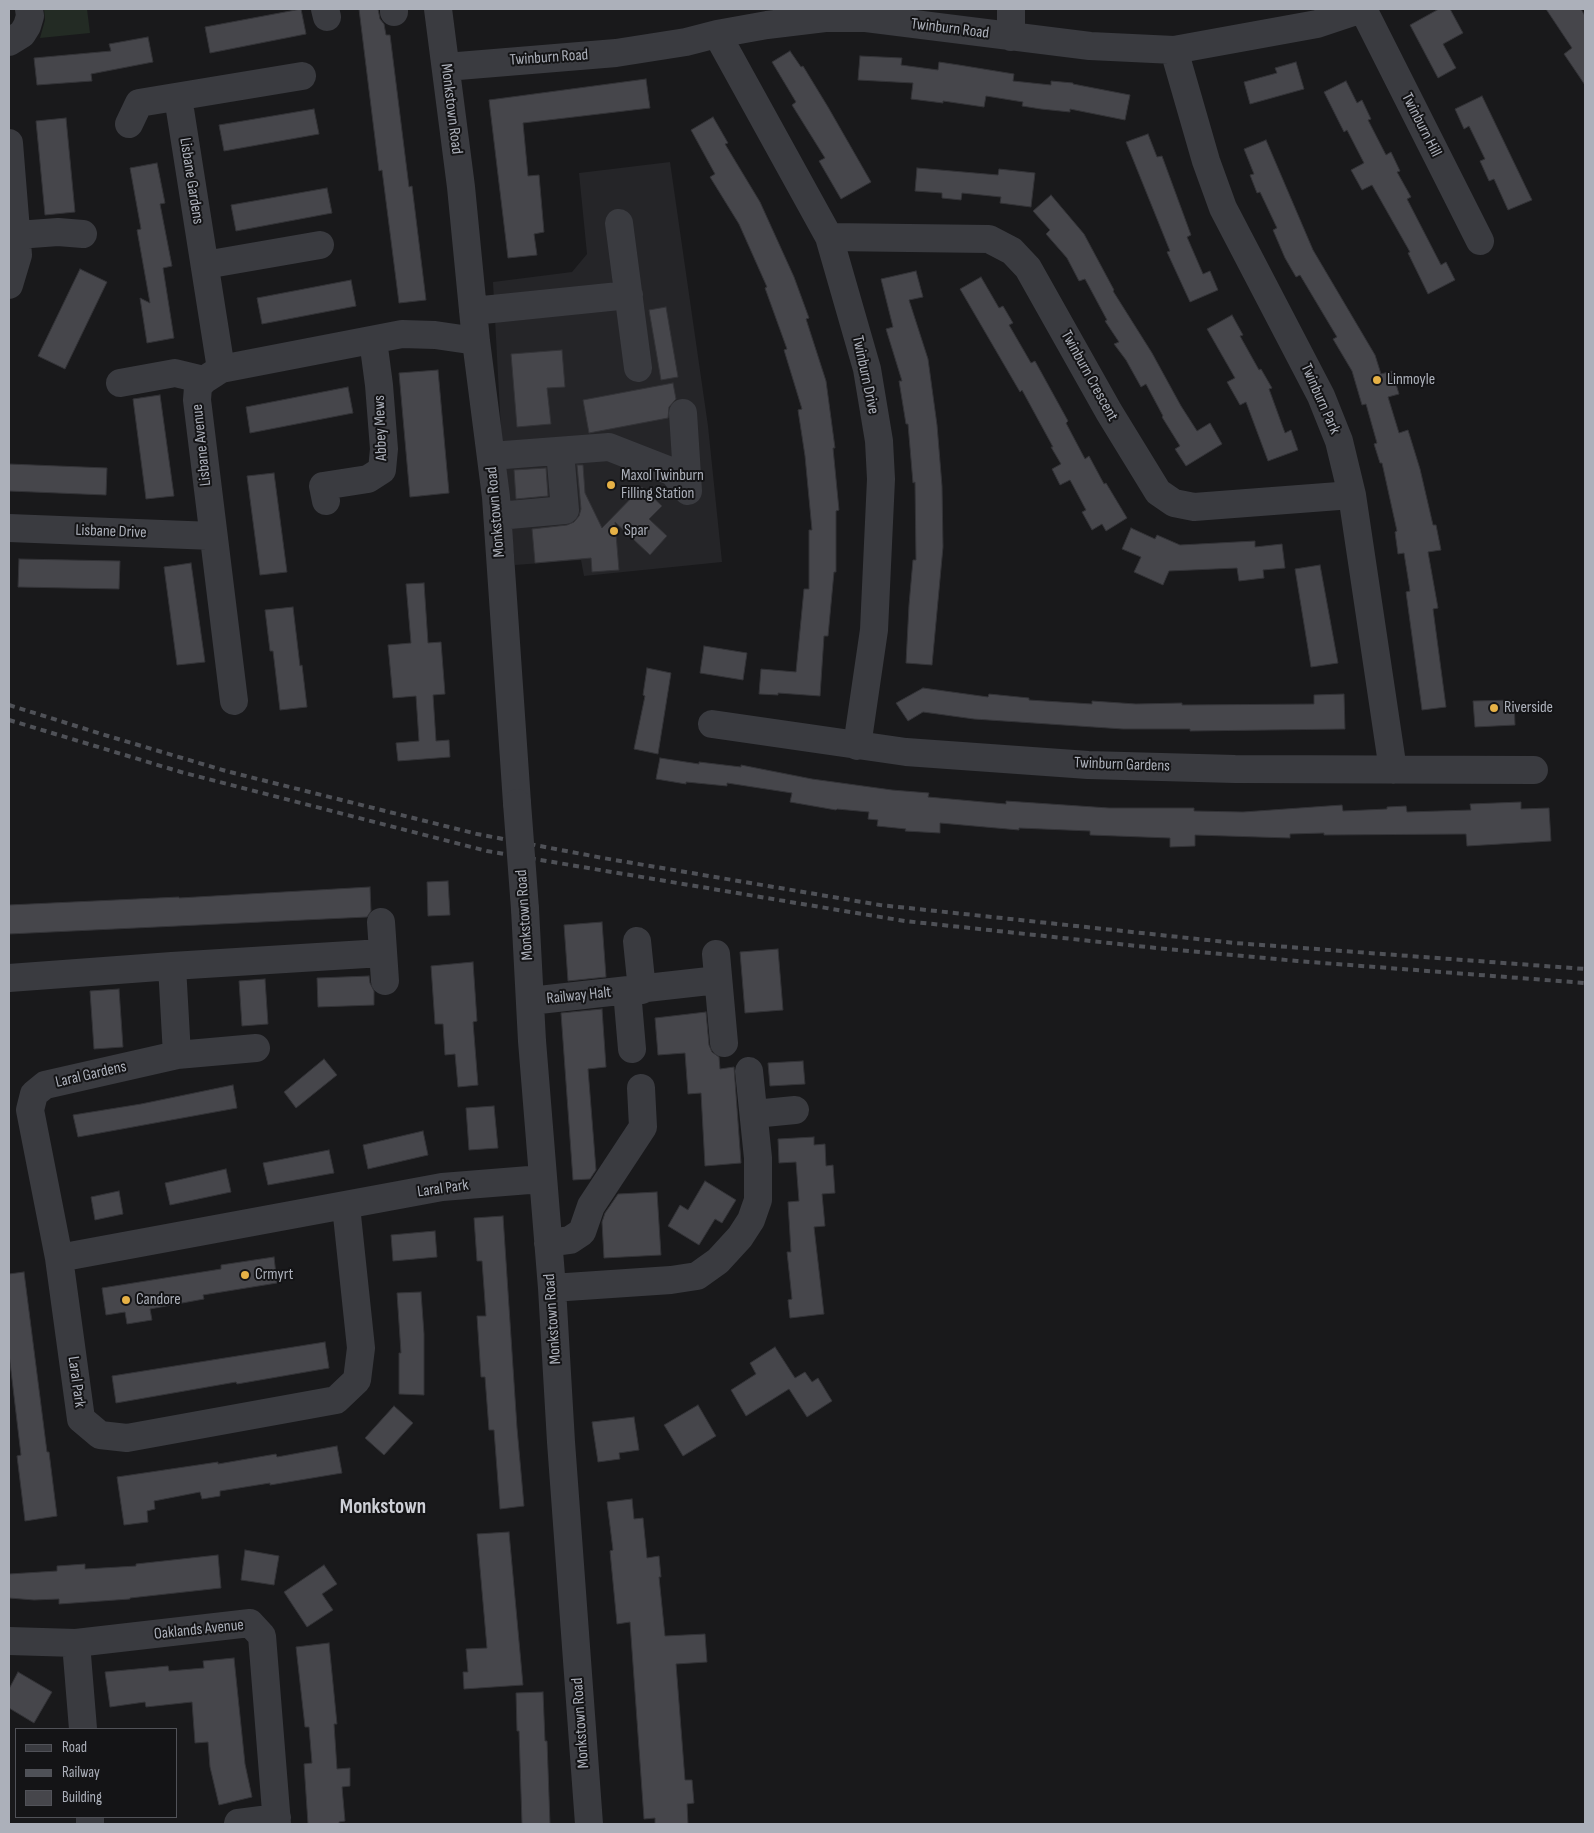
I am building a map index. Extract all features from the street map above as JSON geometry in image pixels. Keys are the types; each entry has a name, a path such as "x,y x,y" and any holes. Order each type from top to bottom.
{"street":[{"path":"9,42 22,34 27,26 30,16 29,9"},
{"name":"Monkstown Road","path":"438,9 461,187 476,341 498,516 525,909 532,1041 552,1288 561,1442 589,1824"},
{"path":"1011,9 1011,37"},
{"name":"Twinburn Road","path":"446,67 616,53 686,42 767,25 825,18 866,18 1090,46 1174,50 1317,24 1363,9"},
{"name":"Twinburn Hill","path":"1363,9 1480,240"},
{"name":"Twinburn Drive","path":"717,34 828,237 866,369 879,441 881,480 874,630 857,746"},
{"name":"Twinburn Park","path":"1174,50 1206,160 1223,208 1321,396 1339,441 1352,495 1393,770"},
{"path":"129,124 139,103 302,76"},
{"name":"Lisbane Gardens","path":"178,97 204,265 213,374"},
{"path":"9,143 18,255 9,285"},
{"path":"619,222 638,368"},
{"path":"17,235 58,232 83,234"},
{"name":"Twinburn Crescent","path":"828,237 989,239 1012,251 1028,268 1109,412 1158,492 1174,503 1194,507 1352,495"},
{"path":"204,265 320,245"},
{"path":"473,310 629,296"},
{"path":"120,383 175,373 213,374 402,334 434,335 476,341"},
{"name":"Abbey Mews","path":"326,501 323,486 368,479 382,470 384,449 373,340"},
{"name":"Lisbane Avenue","path":"213,374 198,387 196,400 234,700"},
{"path":"491,456 609,447 673,472 688,490 683,413"},
{"path":"498,516 565,510 560,451"},
{"name":"Lisbane Drive","path":"9,528 213,536"},
{"name":"Twinburn Gardens","path":"712,724 906,752 1088,765 1235,769 1534,770"},
{"path":"381,922 385,981"},
{"name":"Railway Halt","path":"632,1049 637,941"},
{"path":"9,978 382,953"},
{"path":"716,954 724,1043"},
{"path":"172,966 177,1055"},
{"name":"Railway Halt","path":"530,1001 718,980"},
{"name":"Laral Gardens","path":"59,1258 30,1110 34,1094 45,1085 177,1055 256,1048"},
{"path":"552,1288 671,1280 698,1276 718,1261 740,1237 751,1220 758,1200 759,1180 749,1071"},
{"path":"548,1243 570,1240 582,1232 591,1206 643,1128 641,1088"},
{"path":"754,1114 795,1110"},
{"name":"Laral Park","path":"346,1206 361,1348 357,1380 336,1400 127,1438 100,1435 81,1419 59,1258 442,1188 542,1179"},
{"name":"Oaklands Avenue","path":"9,1641 76,1644 250,1623 262,1636 277,1821 238,1823"},
{"path":"76,1644 83,1728"}],"shaded area":[{"path":"44,9 87,9 90,33 40,38 45,20"},
{"path":"670,162 708,426 722,562 584,576 581,560 515,565 501,431 493,282 572,272 587,254 579,173"}],"building":[{"path":"301,9 306,34 210,53 205,27"},
{"path":"359,9 378,9 386,35 390,35 409,187 412,186 426,300 399,303 382,170 379,171"},
{"path":"1439,9 1450,9 1463,33 1443,44 1456,68 1438,78 1410,25"},
{"path":"1546,9 1581,9 1585,16 1585,85 1564,54 1572,48"},
{"path":"148,37 153,62 91,74 92,81 37,85 34,58 111,51 109,44"},
{"path":"790,51 801,67 803,66 871,182 841,199 819,161 825,158 792,105 796,102 772,62"},
{"path":"860,56 902,58 901,65 938,70 939,62 1014,74 1013,81 1051,85 1051,81 1073,83 1130,95 1125,120 1070,109 1070,112 1022,106 1023,102 986,96 984,107 911,99 913,83 858,80"},
{"path":"1296,62 1304,89 1250,104 1244,82 1277,73 1275,68"},
{"path":"646,79 650,108 523,123 528,176 539,175 544,232 534,234 537,255 508,258 489,100"},
{"path":"1346,81 1357,103 1362,100 1371,119 1368,120 1386,155 1391,152 1400,171 1397,172 1411,197 1407,199 1441,265 1446,262 1455,280 1428,294 1408,253 1410,252 1372,185 1362,190 1351,170 1364,163 1347,130 1344,132 1324,92"},
{"path":"1482,96 1532,200 1508,210 1494,179 1489,181 1480,161 1485,159 1469,126 1464,129 1455,109"},
{"path":"314,109 319,134 224,151 219,125"},
{"path":"713,117 728,143 725,144 760,202 794,277 809,318 806,319 826,381 835,448 833,448 839,510 836,511 836,572 834,572 828,636 824,636 820,696 778,693 778,695 759,694 761,669 796,672 804,589 809,589 809,530 812,530 805,456 798,410 802,409 784,350 787,349 765,288 767,287 739,224 710,177 715,174 691,130"},
{"path":"66,118 75,212 45,215 36,121"},
{"path":"1148,134 1157,157 1162,156 1191,235 1187,237 1203,274 1210,271 1218,290 1190,302 1167,252 1170,251 1126,142"},
{"path":"1266,140 1313,250 1375,355 1381,374 1392,371 1399,394 1388,397 1399,433 1408,430 1420,469 1433,525 1436,525 1441,550 1428,552 1438,608 1433,609 1446,707 1422,710 1406,592 1410,591 1404,553 1398,554 1395,532 1397,531 1382,463 1380,463 1374,444 1377,443 1366,404 1362,405 1352,371 1333,339 1337,337 1300,275 1296,277 1285,258 1273,230 1277,228 1260,192 1257,193 1250,175 1254,174 1244,149"},
{"path":"157,163 165,203 160,204 172,266 163,268 174,338 147,343 140,298 150,303 137,230 141,229 130,168"},
{"path":"917,168 998,175 999,169 1035,173 1031,207 1000,203 1001,197 962,193 961,200 942,198 942,193 915,191"},
{"path":"327,188 332,213 236,231 231,205"},
{"path":"1051,195 1084,234 1113,291 1152,353 1197,431 1210,423 1222,444 1186,466 1175,449 1180,446 1162,417 1146,384 1141,387 1126,360 1114,344 1119,342 1105,321 1107,320 1085,279 1079,281 1067,258 1046,234 1050,230 1033,211"},
{"path":"80,269 107,282 65,369 38,356"},
{"path":"916,271 923,297 909,300 928,359 937,425 942,486 943,547 932,665 906,663 913,560 916,560 915,482 913,483 908,424 906,424 899,381 902,381 886,329 893,327 881,279"},
{"path":"981,277 999,308 1003,306 1013,323 1009,325 1031,363 1035,361 1068,421 1066,423 1085,459 1089,456 1104,484 1106,483 1127,518 1106,531 1102,524 1092,530 1082,512 1086,510 1070,480 1060,485 1052,469 1061,464 1051,447 1053,447 1022,390 1020,392 960,289"},
{"path":"351,280 356,306 262,324 257,298"},
{"path":"666,307 678,377 661,380 649,310"},
{"path":"1232,315 1243,335 1240,336 1259,370 1261,369 1272,388 1269,389 1285,433 1291,430 1298,450 1268,461 1246,402 1240,405 1227,382 1235,378 1207,329"},
{"path":"562,350 565,387 547,388 551,424 517,427 511,354"},
{"path":"438,370 449,493 410,497 399,373"},
{"path":"673,383 676,399 669,407 668,418 589,433 583,400"},
{"path":"348,387 353,413 250,433 246,407"},
{"path":"160,395 174,496 146,499 133,399"},
{"path":"9,464 107,468 106,495 9,491"},
{"name":"Spar","path":"577,465 583,465 585,493 602,528 642,487 662,506 649,519 667,536 650,555 615,522 619,570 592,572 591,558 535,563 532,529 567,525 574,522 579,516 581,509"},
{"path":"546,468 548,496 516,499 514,470"},
{"path":"274,473 287,572 260,575 247,476"},
{"path":"1131,528 1155,539 1157,535 1180,545 1255,541 1255,547 1282,544 1285,568 1263,570 1264,578 1239,581 1237,568 1169,571 1163,585 1134,572 1141,557 1122,549"},
{"path":"19,559 120,561 119,589 18,587"},
{"path":"191,563 205,662 177,665 164,567"},
{"path":"1320,565 1338,663 1311,667 1295,569"},
{"path":"424,583 428,643 441,642 445,694 433,695 436,741 449,740 450,757 398,761 396,743 419,741 416,696 393,698 388,645 411,643 406,584"},
{"path":"293,607 307,707 280,710 273,651 270,651 265,610"},
{"path":"704,646 747,653 743,680 700,673"},
{"path":"647,668 671,673 658,754 634,749 645,696 643,695"},
{"path":"923,688 988,697 989,694 1029,698 1029,700 1092,704 1092,701 1136,704 1182,703 1182,705 1314,704 1314,695 1344,694 1345,729 1190,731 1190,729 1123,729 974,719 923,712 908,721 896,703"},
{"name":"Riverside","path":"1514,700 1515,725 1475,727 1473,701"},
{"path":"660,758 699,764 699,762 741,767 741,765 812,779 929,793 928,797 1006,804 1006,801 1109,808 1194,808 1194,811 1243,812 1342,805 1343,811 1406,806 1407,812 1471,810 1470,804 1521,802 1521,809 1549,808 1551,841 1467,846 1466,834 1324,835 1324,833 1290,834 1290,838 1195,835 1195,846 1170,847 1170,838 1090,835 1090,831 1019,828 1019,830 940,823 940,833 905,831 906,829 877,826 878,820 868,819 869,812 836,810 790,802 792,793 727,783 727,786 686,782 686,784 656,779"},
{"path":"448,881 450,915 428,916 427,882"},
{"path":"370,887 371,911 367,917 9,934 9,905"},
{"path":"602,922 606,977 568,981 564,925"},
{"path":"778,949 783,1010 745,1013 740,952"},
{"path":"473,962 477,1021 473,1022 478,1085 458,1087 455,1054 445,1055 443,1024 435,1024 431,966"},
{"path":"369,976 374,991 374,1005 318,1007 317,978"},
{"path":"265,979 268,1024 242,1026 239,981"},
{"path":"119,989 123,1047 94,1049 90,991"},
{"path":"602,1009 606,1067 588,1069 596,1170 590,1179 573,1180 561,1013"},
{"path":"706,1012 709,1045 712,1052 719,1057 720,1069 734,1067 741,1163 705,1166 701,1093 688,1094 685,1053 658,1055 655,1018"},
{"path":"324,1059 337,1075 296,1108 284,1092"},
{"path":"803,1061 805,1084 770,1086 768,1063"},
{"path":"233,1085 237,1108 78,1137 73,1115 141,1104"},
{"path":"494,1106 498,1148 469,1150 466,1108"},
{"path":"423,1131 428,1155 368,1169 363,1145"},
{"path":"814,1137 814,1145 825,1144 826,1166 833,1165 835,1193 822,1194 825,1226 814,1227 824,1314 790,1318 788,1300 792,1299 787,1252 791,1252 788,1202 799,1201 796,1162 779,1163 778,1139"},
{"path":"329,1150 334,1173 268,1185 263,1163"},
{"path":"226,1169 231,1192 170,1205 165,1183"},
{"path":"705,1181 736,1200 722,1223 715,1219 699,1245 668,1226 680,1205 688,1210"},
{"path":"119,1191 123,1214 95,1220 91,1197"},
{"path":"657,1192 661,1255 604,1258 602,1222 605,1213 618,1194"},
{"path":"503,1216 524,1506 500,1509 494,1430 489,1430 485,1377 481,1377 477,1316 486,1316 482,1261 477,1261 474,1218"},
{"path":"435,1231 437,1257 393,1261 391,1235"},
{"path":"274,1257 277,1283 203,1295 204,1299 150,1309 152,1320 127,1324 125,1312 106,1315 102,1288 221,1269 221,1265"},
{"path":"24,1272 57,1516 25,1521 17,1456 21,1455 9,1354 9,1274"},
{"path":"421,1292 424,1334 424,1395 399,1394 399,1353 401,1353 397,1293"},
{"path":"325,1342 329,1368 116,1403 112,1376"},
{"path":"775,1347 795,1378 805,1372 812,1382 818,1378 832,1401 807,1417 789,1389 746,1416 731,1390 756,1374 750,1363"},
{"path":"698,1405 716,1436 683,1456 664,1425"},
{"path":"394,1406 413,1423 384,1455 365,1438"},
{"path":"634,1417 639,1450 619,1453 620,1459 598,1462 592,1422"},
{"path":"337,1446 342,1473 220,1491 220,1496 202,1499 200,1492 154,1501 155,1509 147,1511 148,1522 124,1525 117,1477 218,1462 218,1464 276,1454 277,1457"},
{"path":"632,1499 634,1519 643,1518 647,1558 659,1556 661,1577 659,1577 665,1636 705,1634 707,1662 676,1664 685,1780 692,1780 694,1803 687,1804 688,1824 655,1824 655,1818 644,1819 630,1622 617,1624 610,1551 613,1550 607,1502"},
{"path":"509,1532 523,1685 464,1689 463,1672 468,1672 466,1649 487,1648 477,1534"},
{"path":"245,1550 279,1556 274,1585 241,1580"},
{"path":"218,1555 221,1588 130,1599 59,1604 59,1599 9,1598 9,1574 57,1571 57,1566 85,1564 85,1569 136,1566 136,1564"},
{"path":"324,1565 337,1584 322,1594 333,1610 307,1627 284,1592"},
{"path":"329,1643 337,1724 334,1724 337,1769 350,1768 350,1786 342,1787 345,1821 339,1822 339,1824 308,1824 304,1764 312,1763 309,1727 305,1727 296,1647"},
{"path":"234,1658 245,1764 252,1797 219,1805 210,1767 208,1742 195,1743 192,1702 146,1707 145,1702 110,1707 105,1672 168,1666 169,1671 204,1668 203,1661"},
{"path":"18,1672 52,1692 34,1723 9,1708 9,1689"},
{"path":"543,1692 550,1824 522,1824 516,1693"}],"railway":[{"path":"9,705 226,771 477,834 603,858 880,905 1235,943 1585,969"},
{"path":"9,720 181,772 487,851 850,912 905,921 1156,948 1585,983"}],"place":[{"name":"Linmoyle","path":"1377,380"},
{"name":"Maxol Twinburn Filling Station","path":"611,485"},
{"name":"Spar","path":"614,531"},
{"name":"Riverside","path":"1494,708"},
{"name":"Crmyrt","path":"245,1275"},
{"name":"Candore","path":"126,1300"}],"district":[{"name":"Monkstown","path":"383,1508"}]}
